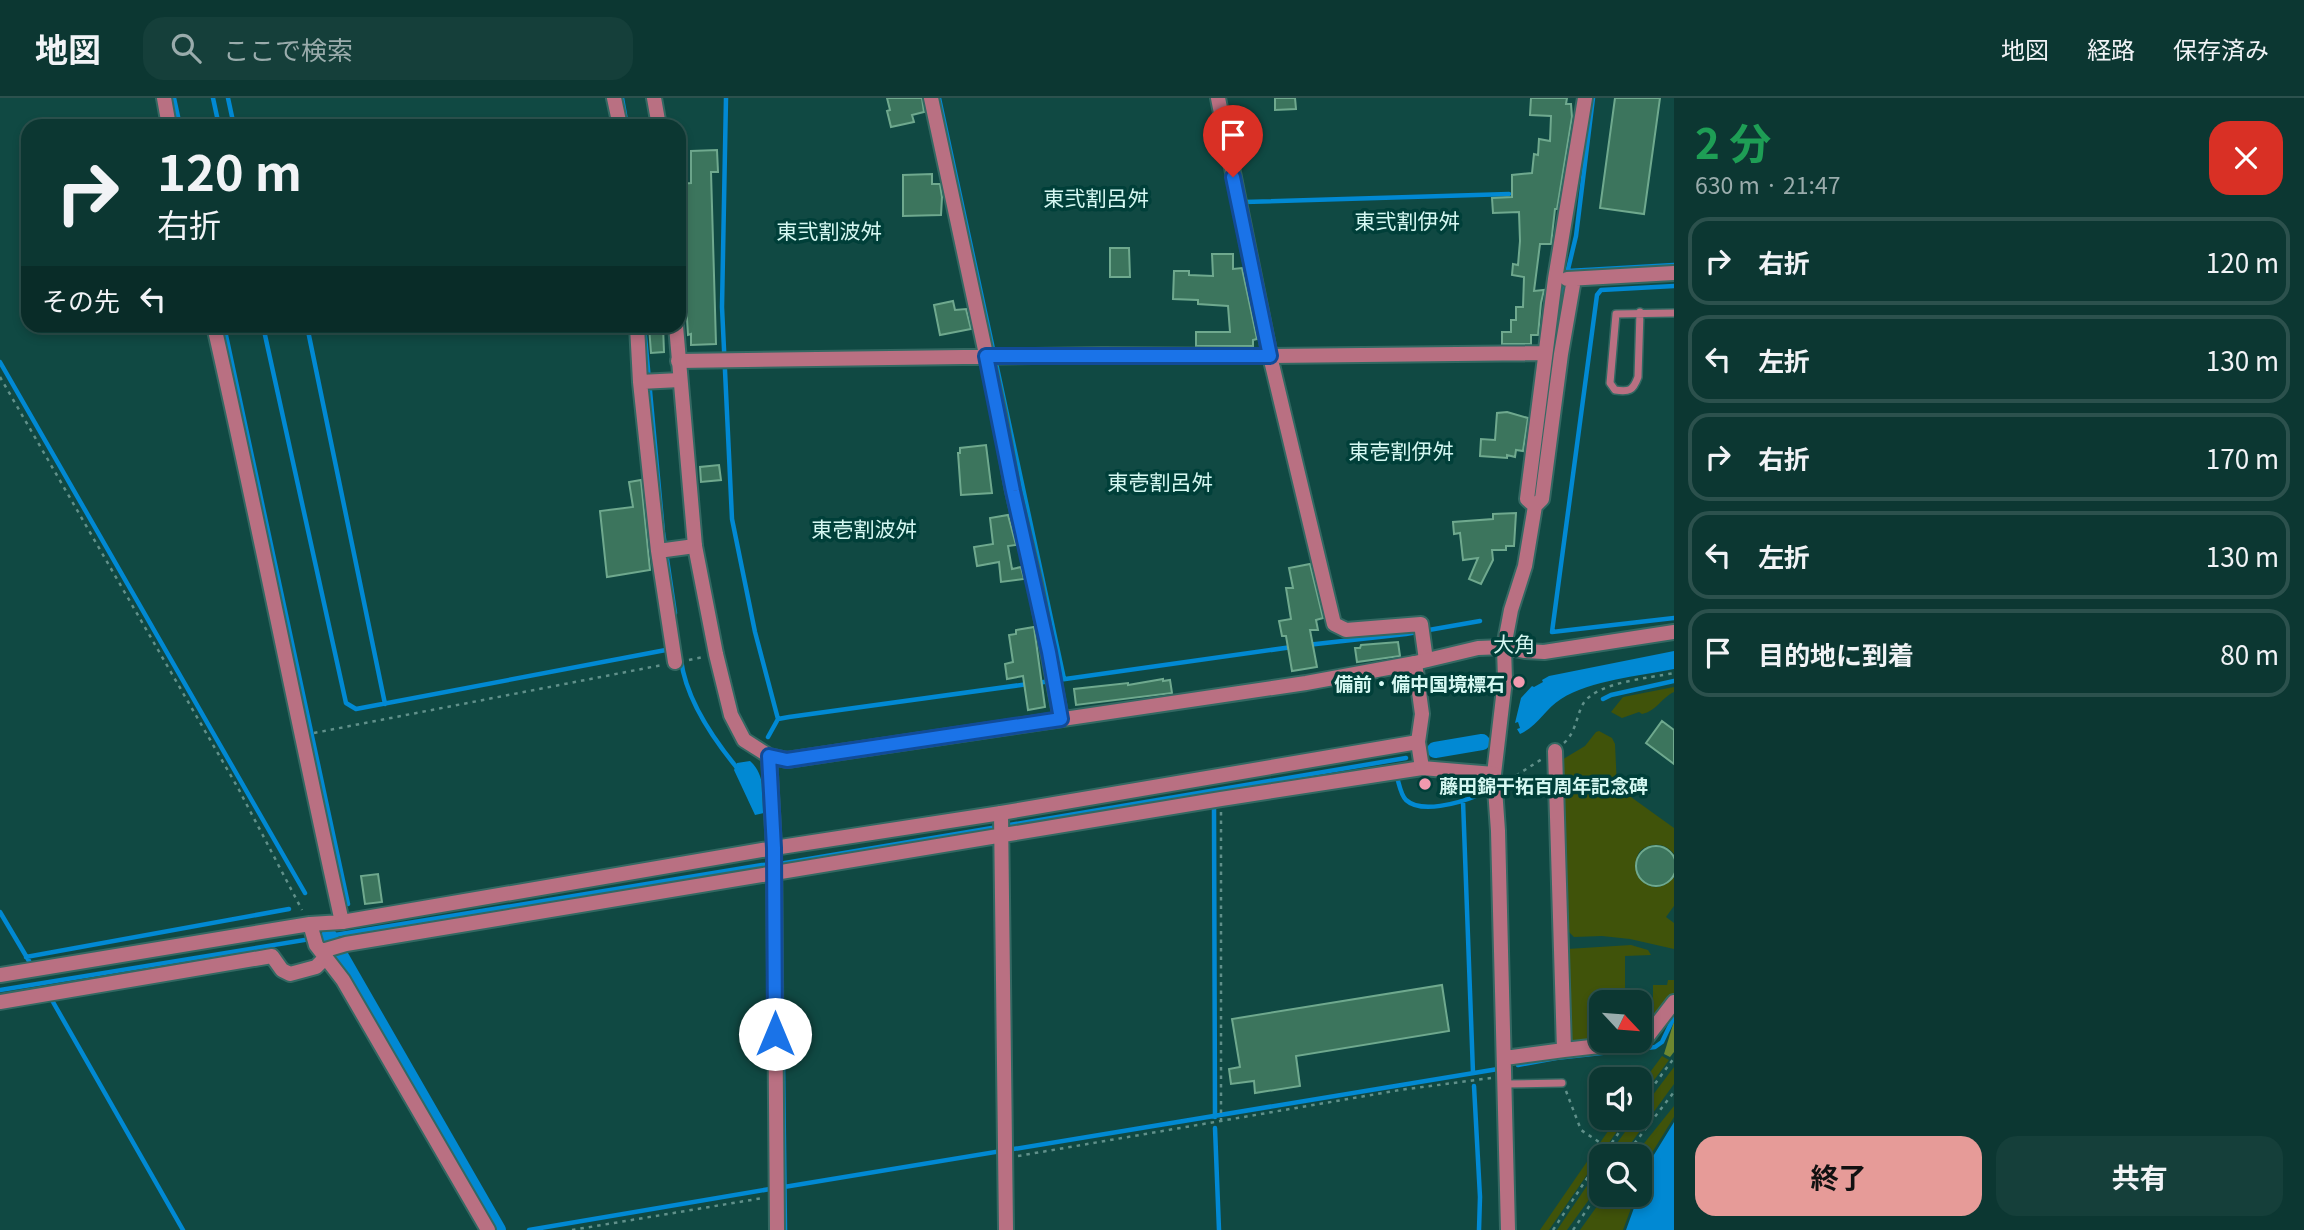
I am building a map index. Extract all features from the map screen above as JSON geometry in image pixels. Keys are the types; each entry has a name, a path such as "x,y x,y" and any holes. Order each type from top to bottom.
{"street":[{"path":"164,98 168,119"},
{"path":"614,98 618,119"},
{"path":"654,98 658,119"},
{"path":"931,98 993,357 1013,491 1061,719"},
{"path":"1218,98 1334,624 1346,630 1421,624 1422,714 1418,742 1422,768"},
{"path":"1508,1230 1498,831 1494,781 1505,680 1504,647 1511,610 1525,566 1535,506 1542,499 1561,354 1565,279 1585,98"},
{"path":"1565,279 1674,273"},
{"path":"1535,506 1527,499 1545,354 1565,279"},
{"path":"216,333 342,922"},
{"path":"638,333 646,381 673,653"},
{"path":"676,333 695,546 716,654 731,715 744,740 769,756 787,760 1306,683 1421,662 1478,648 1504,647 1525,652 1544,652 1674,632"},
{"path":"678,361 1103,355 1545,354"},
{"path":"646,381 680,380"},
{"path":"663,550 695,546"},
{"path":"0,975 25,985 272,956 282,970 290,974 316,967 323,944 342,922 1000,829 1221,788 1418,742"},
{"path":"1555,751 1563,1050"},
{"path":"769,756 774,862 777,1230"},
{"path":"0,1002 25,985 323,944 774,862 1000,829 1221,788 1422,768 1494,781"},
{"path":"1000,829 1006,1230"},
{"path":"323,944 488,1230"},
{"path":"1504,1058 1644,1041 1674,1002"}],"lane":[{"path":"1640,312 1638,377 1635,387 1628,392 1615,390 1610,383 1616,314 1640,312 1674,313"},
{"path":"1505,1080 1562,1083"}],"path":[{"path":"0,377 238,788 323,944"},
{"path":"315,733 673,653"},
{"path":"1494,781 1555,751 1571,737 1584,703 1593,694 1607,687 1674,673"},
{"path":"1221,788 1221,1119"},
{"path":"1652,1088 1674,1058"},
{"path":"1006,1153 1400,1090 1505,1080"},
{"path":"1562,1083 1581,1129 1602,1144"},
{"path":"1634,1144 1674,1092"},
{"path":"1553,1230 1589,1175"},
{"path":"572,1230 777,1196"},
{"path":"1573,1230 1589,1207"}],"green space":[{"path":"1674,687 1674,692 1656,707 1642,714 1639,712 1622,718 1611,712 1623,697"},
{"path":"1599,731 1612,738 1615,744 1617,787 1674,828 1674,854 1666,847 1654,845 1643,849 1637,856 1636,866 1645,883 1653,887 1663,886 1674,877 1674,906 1666,917 1674,923 1674,949 1630,939 1574,937 1567,930 1560,761 1585,746"},
{"path":"1631,945 1648,950 1651,955 1625,956 1625,990 1589,990 1589,1043 1570,1045 1567,949"},
{"path":"1668,980 1674,980 1674,995 1652,1022 1653,985 1667,985"},
{"path":"1674,1021 1674,1052 1670,1057 1664,1054"},
{"path":"1662,1056 1669,1060 1652,1083 1652,1070"},
{"path":"1674,1067 1674,1084 1652,1114 1652,1096"},
{"path":"1674,1106 1674,1117 1652,1153 1652,1144 1643,1144"},
{"path":"1609,1130 1618,1130 1608,1144 1599,1144"},
{"path":"1626,1130 1641,1130 1630,1144 1616,1144"},
{"path":"1589,1159 1589,1172 1549,1230 1540,1230"},
{"path":"1589,1183 1589,1200 1567,1230 1557,1230"},
{"path":"1596,1207 1632,1207 1623,1230 1580,1230"}],"water":[{"path":"1674,651 1674,669 1587,687 1561,699 1526,731 1520,734 1517,729 1520,728 1518,722 1515,723 1521,698 1532,686 1543,682 1542,680 1549,676"},
{"path":"750,761 761,778 763,792 764,813 755,815 734,770 737,763"},
{"path":"1674,1122 1674,1230 1626,1230 1634,1207 1652,1207 1652,1158"}],"building":[{"path":"887,98 922,98 924,112 912,115 914,122 891,127"},
{"path":"1275,98 1295,98 1296,109 1275,110"},
{"path":"1531,98 1567,98 1566,104 1571,104 1572,117 1551,244 1540,244 1534,291 1544,290 1538,335 1531,335 1531,344 1502,344 1502,332 1511,332 1511,320 1516,320 1516,307 1523,307 1524,277 1512,275 1513,264 1518,265 1519,212 1493,213 1492,198 1512,197 1512,175 1532,173 1534,154 1538,155 1539,139 1550,141 1551,116 1530,115"},
{"path":"1615,98 1660,98 1644,214 1600,208"},
{"path":"717,150 718,172 711,172 716,344 691,345 691,334 688,335 686,183 691,183 691,151"},
{"path":"932,174 932,184 940,184 941,215 903,216 903,175"},
{"path":"1110,248 1129,248 1130,277 1110,277"},
{"path":"1212,254 1233,254 1233,269 1242,268 1257,339 1253,340 1253,346 1196,346 1196,332 1230,332 1228,306 1198,304 1198,300 1173,299 1174,271 1213,276"},
{"path":"953,301 955,310 966,309 971,329 940,335 934,305"},
{"path":"650,333 663,333 664,352 651,353"},
{"path":"1507,412 1528,418 1523,451 1516,450 1515,457 1507,455 1507,458 1480,456 1481,439 1495,440 1497,413"},
{"path":"986,445 992,493 961,495 958,453 960,448"},
{"path":"719,465 721,480 701,482 700,467"},
{"path":"641,480 650,570 607,577 600,511 633,507 629,482"},
{"path":"1516,513 1514,546 1506,546 1506,550 1492,550 1493,560 1481,584 1469,579 1478,558 1463,560 1460,533 1454,534 1453,522 1493,519 1493,514"},
{"path":"1008,515 1016,545 1008,546 1012,569 1021,567 1024,579 1001,582 999,562 977,566 974,547 993,544 990,518"},
{"path":"1310,564 1323,618 1316,620 1318,630 1310,630 1317,667 1292,671 1286,636 1282,636 1279,621 1291,619 1286,588 1293,588 1289,568"},
{"path":"1034,627 1045,707 1028,710 1023,676 1007,679 1005,664 1013,662 1009,635 1016,634 1016,630"},
{"path":"1398,642 1400,656 1357,662 1355,648 1360,648 1361,645"},
{"path":"1170,680 1172,693 1076,705 1074,689"},
{"path":"1662,721 1674,730 1674,764 1646,743"},
{"path":"1648,847 1664,847 1674,857 1674,875 1664,885 1648,885 1637,874 1637,858"},
{"path":"378,874 382,902 365,904 361,876"},
{"path":"1442,985 1449,1031 1296,1056 1300,1086 1255,1093 1254,1081 1231,1084 1229,1069 1240,1067 1232,1019"}],"waterway":[{"path":"174,98 178,119"},
{"path":"213,98 218,119"},
{"path":"228,98 232,119"},
{"path":"622,98 626,119"},
{"path":"726,98 722,307 732,519 755,632 778,719"},
{"path":"939,98 1064,679"},
{"path":"1558,333 1564,286 1576,236 1593,98"},
{"path":"1244,202 1509,194"},
{"path":"1568,271 1674,265"},
{"path":"1674,286 1601,290 1597,295 1552,632 1674,618"},
{"path":"226,333 348,904"},
{"path":"265,333 346,703 356,709 671,649"},
{"path":"308,333 385,704"},
{"path":"645,333 663,532 675,613"},
{"path":"0,362 305,893"},
{"path":"1538,473 1547,404"},
{"path":"1307,645 1406,634 1480,621"},
{"path":"1037,683 1292,647"},
{"path":"681,660 695,704 711,732 738,769"},
{"path":"1603,699 1674,681"},
{"path":"768,737 778,719 1028,684"},
{"path":"1435,750 1482,742"},
{"path":"0,990 779,864 1406,758"},
{"path":"1396,774 1402,795 1413,804 1440,806 1476,796"},
{"path":"1463,801 1473,1073"},
{"path":"1214,809 1215,1117"},
{"path":"26,957 289,909"},
{"path":"0,912 29,961"},
{"path":"329,936 498,1230"},
{"path":"53,1002 183,1230"},
{"path":"1518,1065 1655,1047 1662,1042 1674,1017"},
{"path":"783,1063 785,1230"},
{"path":"784,1187 1498,1069"},
{"path":"1474,1086 1480,1197 1479,1230"},
{"path":"1215,1128 1219,1230"},
{"path":"529,1230 770,1189"}],"place":[{"name":"備前・備中国境標石","path":"1519,682"},
{"name":"藤田錦干拓百周年記念碑","path":"1425,784"}],"district":[{"name":"東弐割呂舛","path":"1096,197"},
{"name":"東弐割伊舛","path":"1407,220"},
{"name":"東弐割波舛","path":"829,230"},
{"name":"東壱割伊舛","path":"1401,450"},
{"name":"東壱割呂舛","path":"1160,481"},
{"name":"東壱割波舛","path":"864,528"},
{"name":"大角","path":"1514,643"}],"route":[{"path":"775,1034 774,848 769,756 787,760 1061,719 986,356 1270,356 1233,177"}]}
